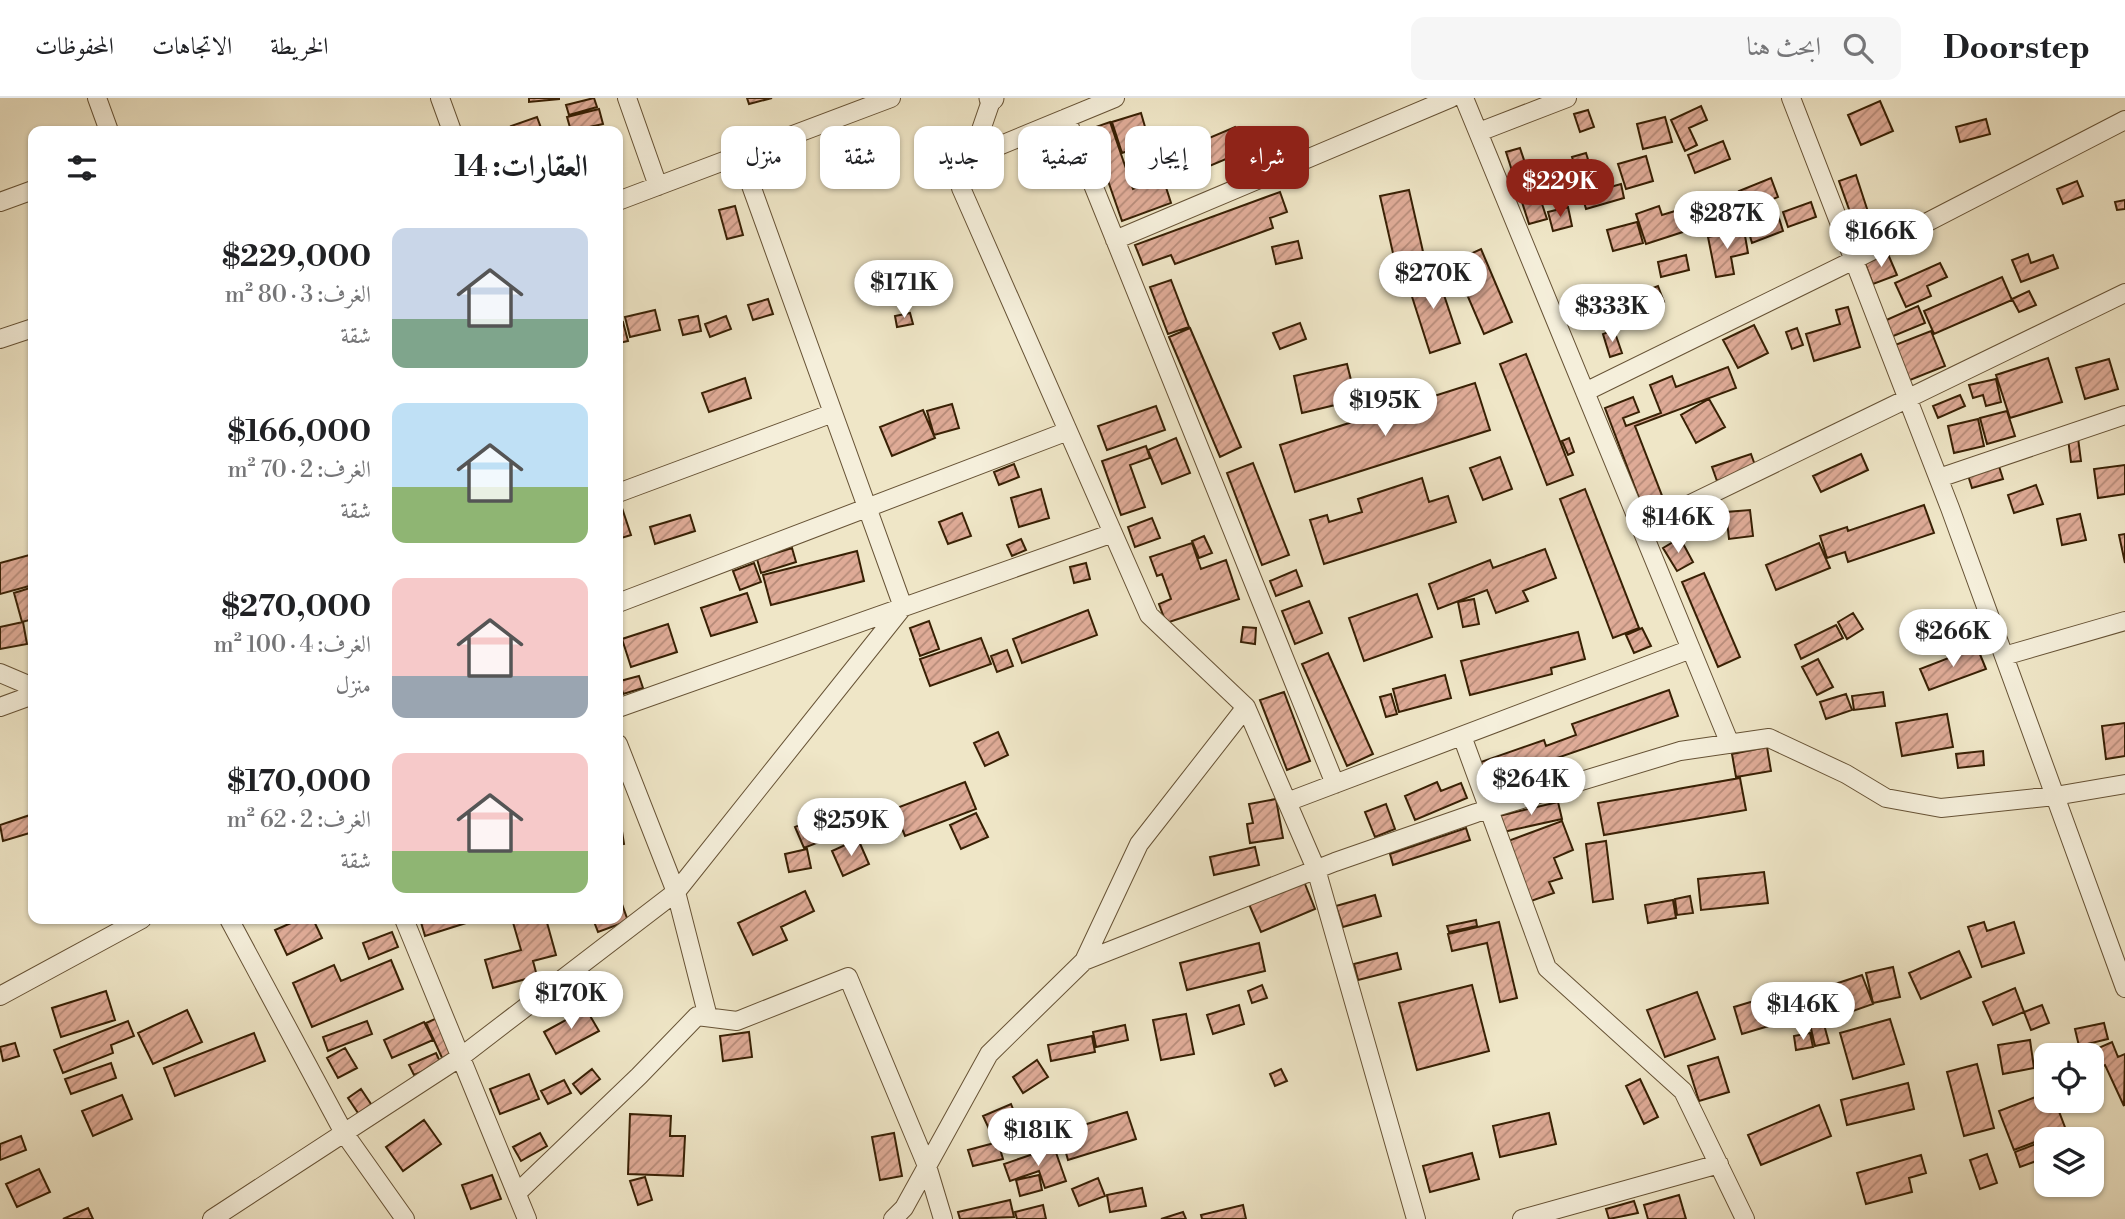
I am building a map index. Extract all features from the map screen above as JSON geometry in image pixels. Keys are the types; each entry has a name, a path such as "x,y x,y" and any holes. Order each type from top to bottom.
{"street":[{"path":"97,98 108,126"},
{"path":"440,98 450,126"},
{"path":"627,98 658,186"},
{"path":"806,130 891,98"},
{"path":"983,126 992,98"},
{"path":"1004,144 1115,98"},
{"path":"1115,240 1451,98"},
{"path":"1464,98 1730,744"},
{"path":"1479,132 1567,98"},
{"path":"1791,98 1938,478 2125,988"},
{"path":"1066,118 1335,784"},
{"path":"1585,392 1854,260 2125,120"},
{"path":"623,199 721,162"},
{"path":"752,189 903,607"},
{"path":"961,189 1149,615 1246,707 1316,869 1416,1219"},
{"path":"0,202 28,192"},
{"path":"1641,528 2125,293"},
{"path":"0,339 28,330"},
{"path":"623,491 833,413"},
{"path":"1938,478 2125,415"},
{"path":"623,601 1068,431"},
{"path":"623,706 1113,533"},
{"path":"212,1219 462,1056 676,892 903,607"},
{"path":"2004,656 2125,621"},
{"path":"1287,802 1691,649"},
{"path":"0,673 28,685"},
{"path":"0,707 28,697"},
{"path":"893,1219 904,1208 989,1054 1084,961 1139,844 1246,707"},
{"path":"1462,736 1547,968 1683,1091 1745,1219"},
{"path":"1084,961 1316,869 1489,810 1680,751 1769,738 1846,774 1886,798 1941,808 2055,796 2125,784"},
{"path":"623,757 676,892 708,1017"},
{"path":"0,996 133,924"},
{"path":"232,924 344,1133 405,1219"},
{"path":"406,924 527,1219"},
{"path":"517,1193 639,1076 697,1016 737,1021 848,977 927,1166 943,1219"},
{"path":"1522,1219 1554,1215 1718,1164"}],"building":[{"path":"529,98 559,98 559,99 529,102"},
{"path":"594,98 597,107 569,115 566,105"},
{"path":"747,98 772,98 749,104"},
{"path":"1880,101 1893,131 1861,145 1848,115"},
{"path":"1701,106 1707,120 1689,128 1697,145 1685,151 1671,120"},
{"path":"599,109 603,124 570,126 567,117"},
{"path":"1588,110 1594,127 1580,132 1574,114"},
{"path":"1141,113 1145,126 1125,126 1125,152 1122,153 1112,122"},
{"path":"537,117 540,126 511,126"},
{"path":"1665,117 1672,142 1643,149 1637,124"},
{"path":"1986,119 1990,134 1960,142 1956,127"},
{"path":"1110,122 1125,166 1125,189 1167,189 1171,203 1122,221 1111,189 1111,126 1099,126"},
{"path":"1225,131 1225,159 1211,165 1211,137"},
{"path":"1723,141 1730,159 1695,173 1688,155"},
{"path":"1520,148 1528,172 1557,163 1564,187 1539,195 1547,219 1529,224 1506,152"},
{"path":"1586,153 1591,169 1577,173 1572,157"},
{"path":"1646,156 1653,181 1626,189 1618,164"},
{"path":"1856,175 1871,221 1855,226 1839,181"},
{"path":"1771,178 1778,197 1747,210 1739,191"},
{"path":"2077,181 2083,196 2063,204 2057,189"},
{"path":"1621,184 1624,198 1586,209 1582,195"},
{"path":"1409,190 1424,256 1395,262 1380,196"},
{"path":"1280,192 1287,212 1270,218 1273,228 1175,264 1171,255 1143,265 1135,245"},
{"path":"1737,198 1744,213 1701,233 1694,218"},
{"path":"2125,200 2125,209 2117,210 2115,202"},
{"path":"1811,202 1816,217 1788,227 1783,212"},
{"path":"735,206 743,235 727,239 719,210"},
{"path":"1659,206 1662,215 1685,208 1692,229 1646,244 1636,214"},
{"path":"1568,207 1572,226 1553,231 1548,212"},
{"path":"1778,215 1783,231 1752,243 1747,226"},
{"path":"1637,222 1643,243 1613,251 1607,230"},
{"path":"1744,230 1748,253 1731,257 1734,274 1716,277 1708,237"},
{"path":"1298,241 1302,258 1276,264 1272,247"},
{"path":"1481,249 1512,322 1484,334 1453,262"},
{"path":"1888,254 1897,275 1873,284 1865,263"},
{"path":"2028,254 2031,263 2053,255 2058,268 2021,282 2012,260"},
{"path":"1686,255 1689,270 1661,277 1658,262"},
{"path":"1940,263 1947,277 1927,286 1931,296 1906,307 1895,283"},
{"path":"1435,268 1460,343 1430,353 1406,278"},
{"path":"2002,277 2012,300 1934,334 1924,311"},
{"path":"1171,280 1189,327 1168,334 1150,287"},
{"path":"1658,286 1664,302 1635,313 1629,297"},
{"path":"2029,291 2036,305 2019,312 2012,299"},
{"path":"1589,294 1598,318 1576,325 1568,301"},
{"path":"768,299 773,314 753,320 748,305"},
{"path":"1918,306 1925,323 1891,337 1884,321"},
{"path":"1848,307 1860,347 1814,361 1806,334 1840,324 1836,310"},
{"path":"655,310 660,330 630,337 625,317"},
{"path":"910,313 913,324 897,327 895,316"},
{"path":"698,316 701,331 683,335 679,320"},
{"path":"726,316 731,329 710,337 705,324"},
{"path":"623,322 628,341 623,342"},
{"path":"1300,323 1306,339 1280,349 1273,333"},
{"path":"1754,325 1768,353 1738,368 1723,340"},
{"path":"1190,328 1241,447 1220,457 1169,337"},
{"path":"1797,328 1803,345 1792,349 1786,332"},
{"path":"1614,330 1622,353 1610,357 1603,334"},
{"path":"1931,331 1945,366 1905,382 1890,347"},
{"path":"1526,354 1573,475 1547,485 1500,364"},
{"path":"2048,358 2062,402 2010,418 1996,375"},
{"path":"2109,359 2118,389 2085,399 2076,368"},
{"path":"1347,364 1356,400 1302,413 1294,376"},
{"path":"1728,367 1736,388 1635,426 1666,506 1645,514 1605,408 1633,397 1639,412 1623,418 1626,426 1661,413 1650,385 1672,376 1676,387"},
{"path":"745,378 751,398 709,412 702,393"},
{"path":"1996,379 2001,402 1986,406 1983,395 1973,398 1969,385"},
{"path":"1475,383 1490,430 1295,492 1280,445"},
{"path":"1960,395 1965,406 1938,418 1933,406"},
{"path":"1709,399 1725,427 1696,443 1681,415"},
{"path":"952,404 959,428 934,435 927,411"},
{"path":"1156,406 1165,430 1107,450 1098,426"},
{"path":"923,410 935,438 892,456 880,427"},
{"path":"2007,411 2015,436 1987,444 1980,418"},
{"path":"1978,419 1984,446 1954,453 1948,426"},
{"path":"1176,438 1190,473 1162,484 1148,450"},
{"path":"1569,438 1574,452 1568,455 1562,441"},
{"path":"2078,438 2081,461 2071,462 2068,439"},
{"path":"1146,446 1150,458 1130,465 1145,507 1121,515 1102,461"},
{"path":"1751,454 1756,468 1717,481 1712,467"},
{"path":"1861,454 1868,470 1821,492 1813,476"},
{"path":"1500,457 1512,489 1483,500 1470,468"},
{"path":"1253,463 1289,555 1262,565 1227,473"},
{"path":"1998,463 2003,479 1972,488 1967,472"},
{"path":"1014,464 1019,477 999,485 994,472"},
{"path":"2125,465 2125,494 2098,498 2094,469"},
{"path":"1422,478 1429,502 1448,496 1456,522 1324,564 1310,520 1327,515 1329,522 1362,512 1358,499"},
{"path":"2036,485 2043,504 2014,513 2008,495"},
{"path":"1041,489 1049,518 1019,527 1011,498"},
{"path":"1585,489 1639,628 1613,638 1560,499"},
{"path":"1924,505 1934,533 1848,562 1845,552 1827,558 1820,536 1847,527 1848,531"},
{"path":"1750,510 1753,536 1729,539 1726,512"},
{"path":"623,511 631,535 623,537"},
{"path":"962,513 971,536 948,544 939,522"},
{"path":"2080,514 2086,540 2062,545 2057,519"},
{"path":"690,515 695,531 655,544 650,527"},
{"path":"1152,518 1160,538 1135,547 1128,527"},
{"path":"2125,534 2125,563 2119,535"},
{"path":"1204,536 1212,553 1199,558 1192,541"},
{"path":"1680,538 1693,562 1677,571 1663,548"},
{"path":"1021,539 1026,550 1012,556 1007,545"},
{"path":"1192,543 1201,569 1226,560 1239,599 1166,623 1159,604 1171,599 1162,574 1157,576 1150,557"},
{"path":"1819,543 1830,568 1776,590 1766,565"},
{"path":"792,548 796,562 761,573 757,559"},
{"path":"1545,549 1556,578 1523,591 1528,601 1496,613 1487,590 1438,609 1429,584 1490,560 1493,568"},
{"path":"857,551 864,581 771,605 763,575"},
{"path":"28,555 28,586 0,594 0,563"},
{"path":"754,563 761,582 740,590 733,571"},
{"path":"1086,563 1090,579 1074,583 1070,567"},
{"path":"1296,570 1302,586 1276,596 1270,581"},
{"path":"1704,573 1740,657 1718,667 1682,582"},
{"path":"28,589 28,620 22,622 14,593"},
{"path":"747,593 757,622 711,636 701,608"},
{"path":"1417,594 1432,637 1364,661 1349,618"},
{"path":"1474,599 1479,624 1463,627 1458,602"},
{"path":"1309,601 1322,633 1295,644 1282,611"},
{"path":"1088,610 1097,635 1022,663 1013,639"},
{"path":"1853,613 1863,629 1847,639 1838,622"},
{"path":"929,621 939,649 920,656 910,628"},
{"path":"23,622 27,644 0,649 0,627"},
{"path":"668,624 677,652 631,667 623,639"},
{"path":"1836,625 1843,638 1801,659 1795,645"},
{"path":"1243,627 1256,628 1255,644 1241,642"},
{"path":"1642,628 1651,646 1634,653 1626,635"},
{"path":"1578,632 1585,659 1551,668 1552,674 1470,695 1461,661"},
{"path":"981,638 991,664 930,686 920,659"},
{"path":"1977,647 1986,669 1929,690 1920,669"},
{"path":"1007,650 1013,666 997,672 991,656"},
{"path":"1328,653 1373,754 1347,766 1302,664"},
{"path":"1818,659 1833,687 1817,695 1802,667"},
{"path":"1445,675 1451,698 1399,712 1393,689"},
{"path":"639,676 643,688 623,694 623,680"},
{"path":"1669,690 1678,716 1485,783 1478,763 1544,740 1546,746 1576,735 1572,724"},
{"path":"1284,692 1310,761 1287,770 1260,700"},
{"path":"1883,692 1885,706 1854,710 1852,696"},
{"path":"1391,694 1397,714 1386,717 1380,697"},
{"path":"1846,694 1852,710 1826,719 1820,702"},
{"path":"1947,714 1953,747 1902,756 1896,723"},
{"path":"2125,723 2125,756 2106,759 2102,726"},
{"path":"998,732 1008,755 985,766 974,743"},
{"path":"1767,747 1771,771 1736,777 1732,754"},
{"path":"1983,751 1984,765 1958,768 1956,754"},
{"path":"1740,778 1746,810 1604,835 1598,803"},
{"path":"965,782 976,809 905,836 894,809"},
{"path":"1437,782 1441,791 1461,783 1467,798 1415,820 1405,796"},
{"path":"1276,799 1283,838 1250,843 1247,824 1253,823 1249,804"},
{"path":"1558,802 1562,819 1503,832 1499,816"},
{"path":"1386,804 1395,829 1375,837 1365,812"},
{"path":"845,806 854,828 804,848 795,827"},
{"path":"976,813 988,837 961,849 950,825"},
{"path":"28,816 28,834 3,841 0,825"},
{"path":"1562,821 1573,850 1554,858 1562,878 1549,882 1554,893 1531,901 1508,841"},
{"path":"1466,828 1470,840 1393,865 1390,854"},
{"path":"858,839 869,864 843,876 832,851"},
{"path":"1606,841 1613,899 1593,902 1586,844"},
{"path":"1255,847 1259,865 1214,875 1210,857"},
{"path":"807,849 811,868 789,872 785,854"},
{"path":"1764,872 1768,903 1701,910 1698,879"},
{"path":"1303,879 1315,909 1261,932 1248,902"},
{"path":"805,891 814,911 781,927 787,940 753,955 738,923"},
{"path":"1375,895 1381,916 1343,927 1336,906"},
{"path":"1690,896 1693,913 1677,915 1675,899"},
{"path":"1673,900 1676,918 1648,923 1645,905"},
{"path":"623,907 628,921 623,923"},
{"path":"1476,920 1477,926 1449,932 1447,926"},
{"path":"1499,922 1517,998 1500,1002 1487,943 1452,951 1448,934"},
{"path":"1984,922 1987,931 2014,922 2024,953 1982,967 1968,927"},
{"path":"289,924 315,924 322,938 287,955 275,930"},
{"path":"421,924 463,924 425,936"},
{"path":"513,924 547,924 556,955 533,961 537,976 493,988 485,960 521,950"},
{"path":"595,924 620,924 598,932"},
{"path":"392,932 398,947 369,959 363,943"},
{"path":"1259,943 1265,971 1187,990 1180,963"},
{"path":"1959,951 1971,977 1921,999 1909,973"},
{"path":"1397,953 1401,969 1358,980 1354,964"},
{"path":"391,960 403,989 312,1027 293,983 334,965 341,981"},
{"path":"1893,967 1900,997 1873,1003 1866,973"},
{"path":"1862,975 1873,1004 1830,1019 1820,989"},
{"path":"1262,985 1267,998 1252,1003 1248,991"},
{"path":"1472,985 1489,1051 1417,1070 1399,1003"},
{"path":"2015,988 2024,1012 1993,1025 1983,1002"},
{"path":"106,991 115,1020 61,1037 52,1008"},
{"path":"1697,992 1715,1039 1665,1057 1647,1010"},
{"path":"1774,995 1782,1022 1742,1034 1734,1007"},
{"path":"1239,1005 1244,1024 1213,1034 1207,1015"},
{"path":"2042,1005 2049,1023 2031,1030 2024,1012"},
{"path":"586,1009 599,1031 556,1054 544,1032"},
{"path":"187,1010 202,1042 153,1064 138,1033"},
{"path":"1186,1014 1194,1054 1161,1060 1153,1020"},
{"path":"1822,1017 1829,1043 1815,1046 1809,1020"},
{"path":"437,1018 454,1056 443,1060 426,1023"},
{"path":"1890,1019 1904,1064 1853,1079 1840,1033"},
{"path":"128,1021 134,1036 111,1045 113,1053 63,1073 54,1050"},
{"path":"367,1021 372,1034 328,1051 323,1037"},
{"path":"424,1022 433,1040 392,1058 384,1040"},
{"path":"2104,1023 2108,1039 2078,1043 2075,1029"},
{"path":"1125,1025 1128,1040 1096,1047 1093,1032"},
{"path":"749,1032 752,1057 723,1061 720,1036"},
{"path":"254,1033 265,1061 175,1096 164,1068"},
{"path":"1810,1033 1813,1047 1796,1050 1794,1036"},
{"path":"1092,1036 1095,1052 1051,1061 1048,1045"},
{"path":"2030,1040 2034,1068 2003,1074 1998,1045"},
{"path":"2112,1042 2118,1057 2125,1054 2124,1106 2104,1066 2104,1046"},
{"path":"15,1043 19,1056 3,1061 0,1047"},
{"path":"345,1048 357,1068 338,1078 327,1058"},
{"path":"436,1053 441,1064 414,1075 409,1065"},
{"path":"1718,1057 1729,1092 1699,1101 1688,1066"},
{"path":"1037,1060 1048,1077 1023,1093 1013,1077"},
{"path":"111,1063 116,1078 71,1094 65,1079"},
{"path":"1977,1064 1994,1128 1964,1136 1947,1072"},
{"path":"592,1069 600,1079 581,1094 573,1084"},
{"path":"1281,1069 1287,1081 1275,1086 1270,1074"},
{"path":"529,1074 539,1099 500,1114 490,1089"},
{"path":"1640,1079 1658,1117 1644,1124 1626,1086"},
{"path":"564,1080 571,1093 548,1104 541,1091"},
{"path":"1908,1083 1914,1109 1847,1125 1841,1100"},
{"path":"361,1089 373,1107 360,1116 348,1098"},
{"path":"122,1095 132,1119 93,1136 82,1111"},
{"path":"2034,1098 2034,1113 2060,1113 2065,1127 2034,1127 2034,1142 2014,1150 1999,1111"},
{"path":"1011,1104 1017,1119 990,1131 983,1116"},
{"path":"1819,1105 1831,1136 1761,1165 1748,1135"},
{"path":"1127,1112 1136,1139 1068,1160 1060,1132"},
{"path":"1549,1113 1556,1144 1500,1157 1493,1126"},
{"path":"630,1114 671,1116 670,1136 685,1136 683,1176 628,1174"},
{"path":"1029,1116 1033,1132 1024,1135 1020,1118"},
{"path":"424,1120 441,1144 403,1171 386,1147"},
{"path":"540,1133 547,1146 521,1161 513,1147"},
{"path":"894,1133 902,1176 880,1180 872,1137"},
{"path":"21,1136 26,1150 0,1160 0,1144"},
{"path":"998,1142 1003,1159 973,1166 968,1150"},
{"path":"2034,1145 2034,1162 2020,1167 2015,1152"},
{"path":"1054,1147 1066,1181 1045,1188 1039,1171 1010,1181 1004,1164"},
{"path":"1472,1153 1479,1179 1430,1192 1423,1166"},
{"path":"1987,1154 1997,1183 1980,1189 1970,1160"},
{"path":"1921,1155 1926,1173 1909,1178 1912,1192 1866,1204 1857,1173"},
{"path":"39,1169 50,1192 17,1207 6,1184"},
{"path":"492,1175 501,1199 471,1209 462,1185"},
{"path":"1039,1175 1042,1190 1020,1196 1016,1180"},
{"path":"645,1177 652,1200 638,1205 630,1181"},
{"path":"1098,1178 1105,1196 1079,1206 1072,1189"},
{"path":"1142,1188 1146,1206 1110,1212 1107,1195"},
{"path":"1679,1195 1686,1219 1648,1219 1644,1205"},
{"path":"1010,1200 1014,1217 960,1219 958,1212"},
{"path":"1634,1201 1638,1213 1609,1219 1606,1209"},
{"path":"1043,1205 1046,1219 1017,1219 1015,1212"},
{"path":"1243,1205 1246,1219 1202,1219 1201,1215"},
{"path":"88,1208 93,1219 63,1219"},
{"path":"1183,1212 1186,1219 1161,1219"}]}
